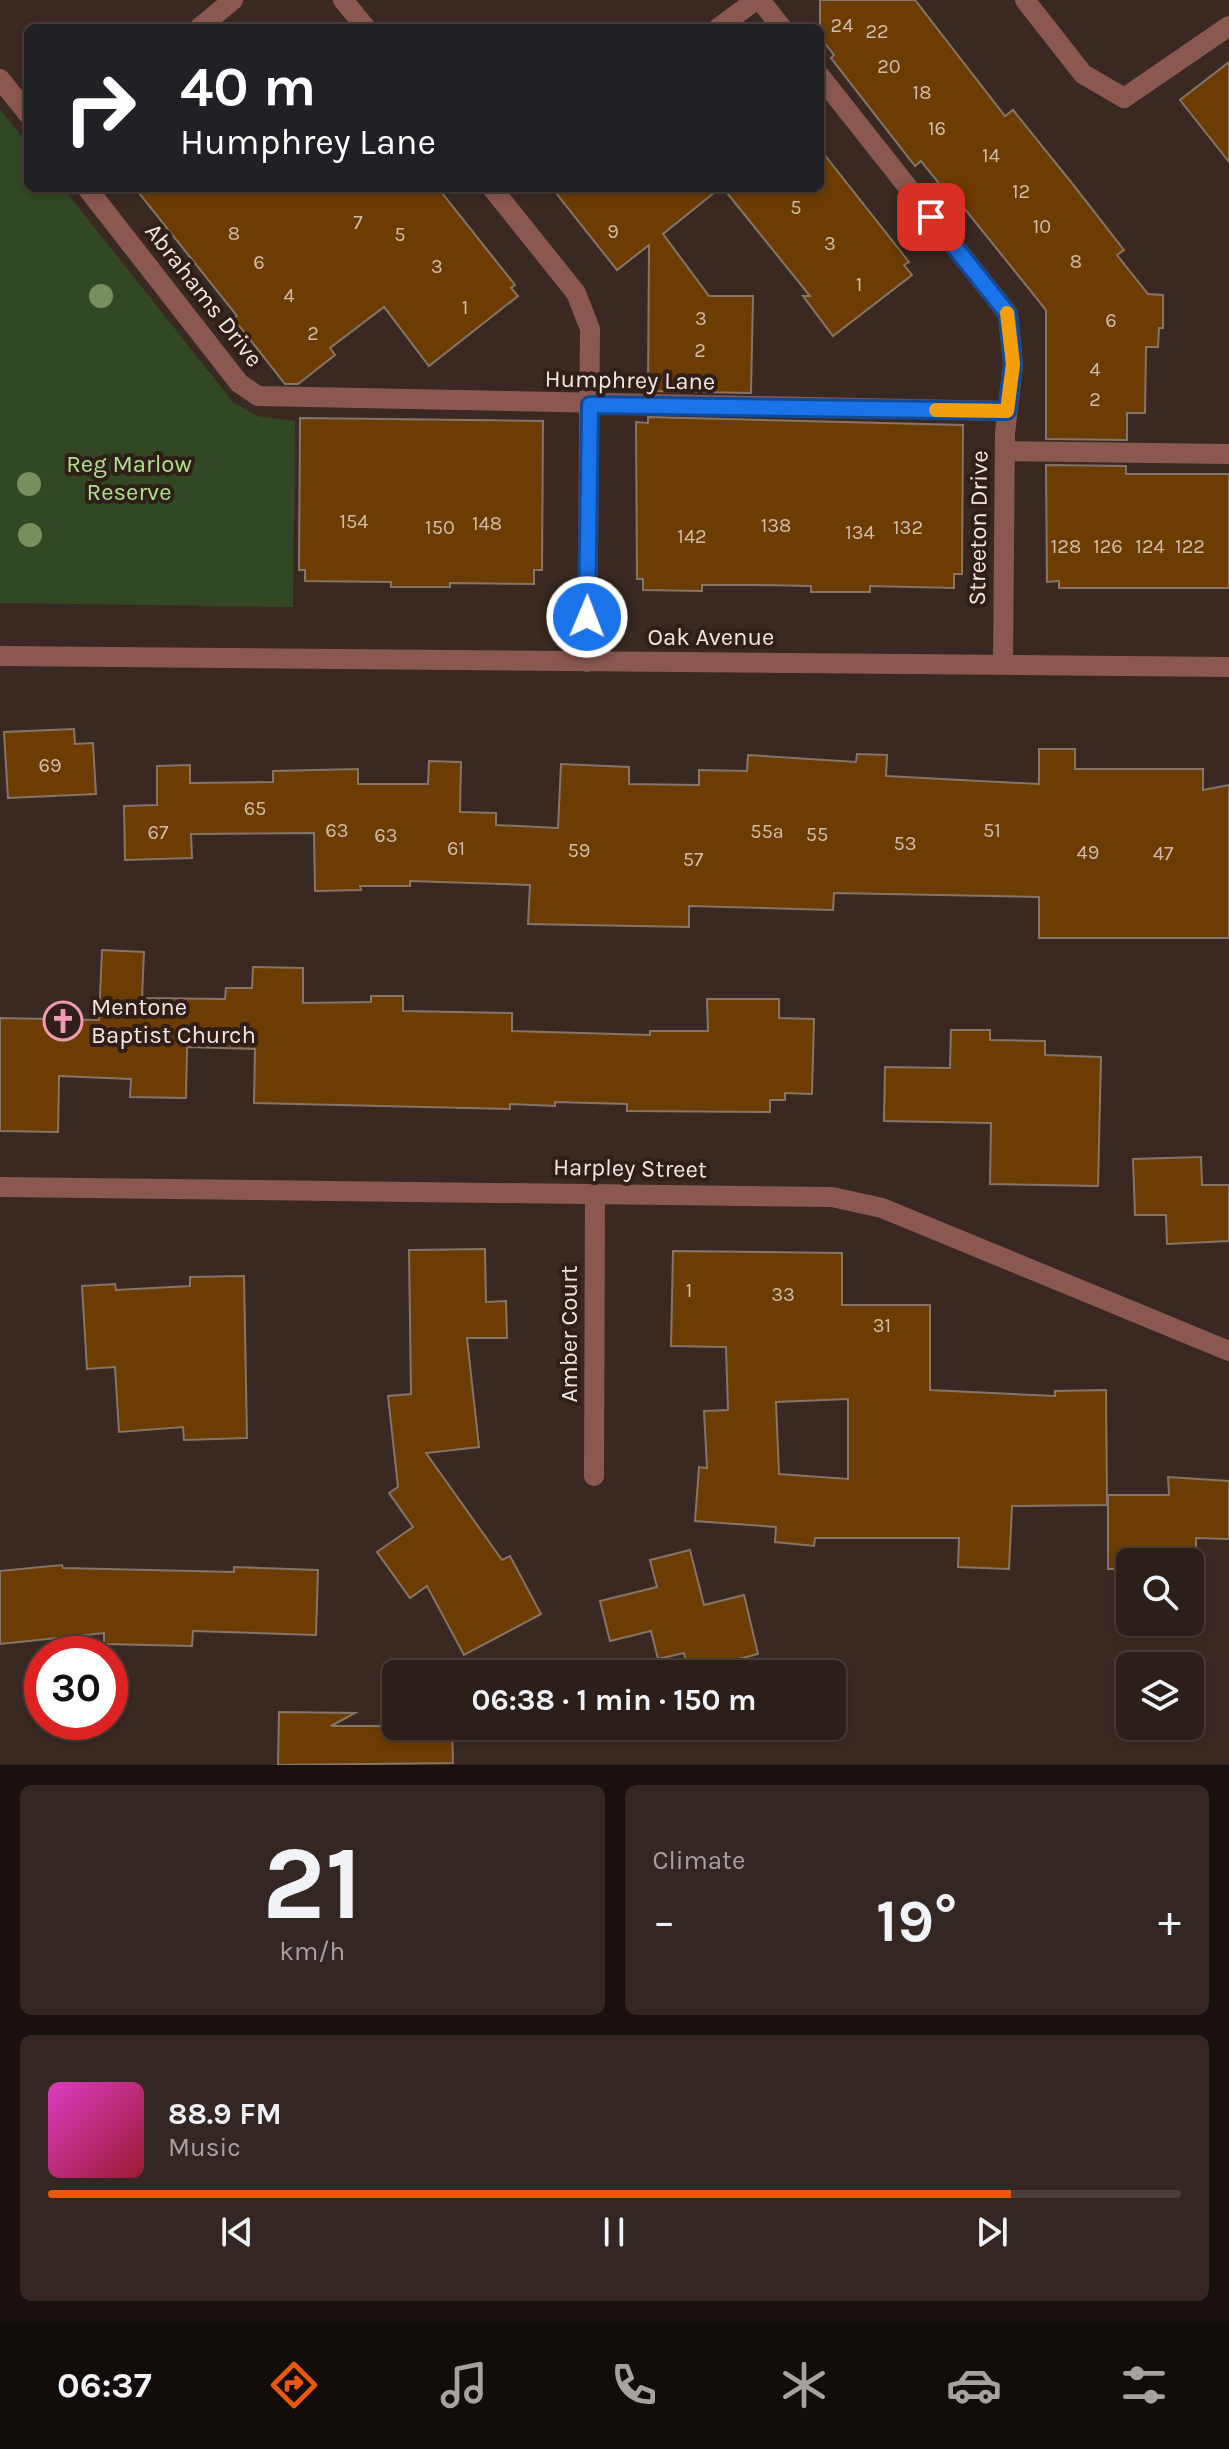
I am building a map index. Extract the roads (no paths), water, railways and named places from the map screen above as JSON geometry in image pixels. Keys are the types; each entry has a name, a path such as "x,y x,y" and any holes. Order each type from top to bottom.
{"street":[{"path":"204,24 233,0"},
{"path":"343,0 363,24"},
{"path":"724,24 758,0 779,24"},
{"path":"1025,0 1083,74 1124,98 1229,26"},
{"path":"0,79 24,109"},
{"name":"Streeton Drive","path":"824,81 1008,314 1013,364 1005,451 1003,664"},
{"name":"Abrahams Drive","path":"90,192 239,383 253,395"},
{"path":"499,192 584,309 590,329 587,662"},
{"name":"Humphrey Lane","path":"253,395 277,399 1007,411"},
{"path":"1005,451 1229,454"},
{"name":"Oak Avenue","path":"0,656 1229,667"},
{"name":"Harpley Street","path":"0,1187 856,1200 1229,1351"},
{"name":"Amber Court","path":"594,1476 595,1194"}],"place":[{"name":"Mentone Baptist Church","path":"63,1021"}],"park label":[{"name":"Reg Marlow Reserve","path":"129,478"}]}
